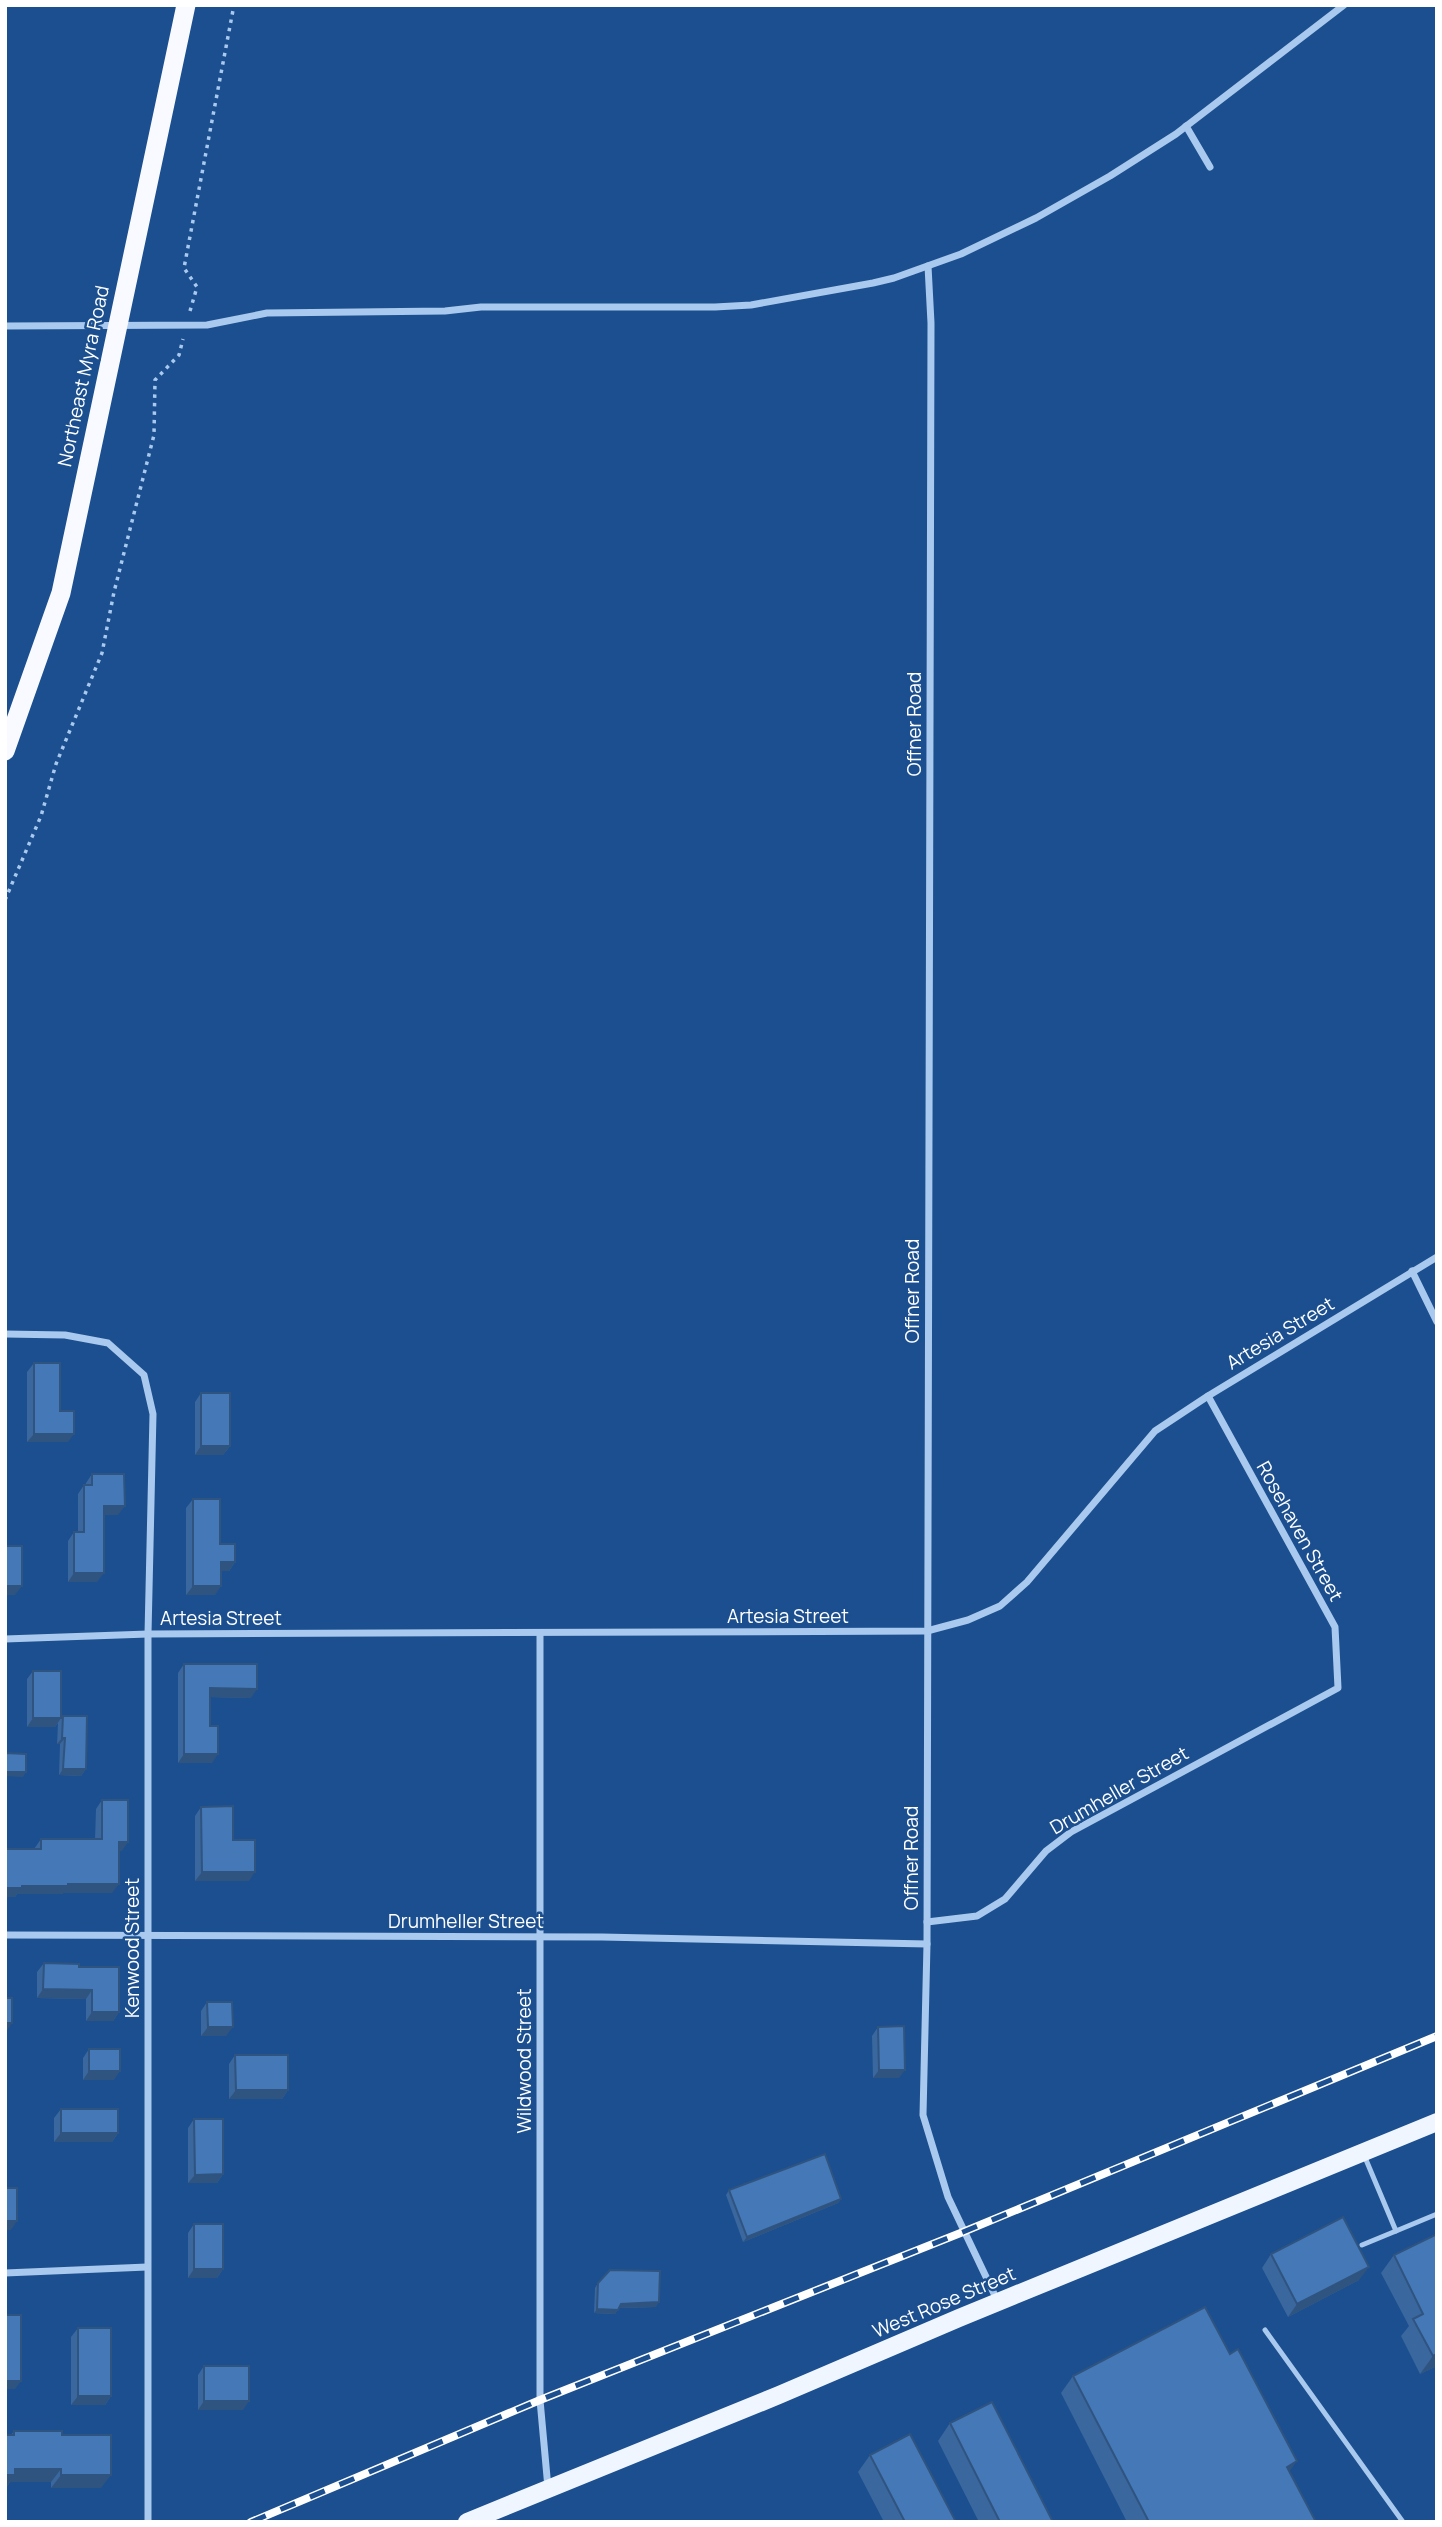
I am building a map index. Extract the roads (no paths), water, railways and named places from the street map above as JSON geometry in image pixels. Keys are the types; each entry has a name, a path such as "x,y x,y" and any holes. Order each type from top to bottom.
{"highway":[{"name":"Northeast Myra Road","path":"5,751 61,593 186,5"}],"main road":[{"name":"West Rose Street","path":"467,2522 1437,2122"}],"street":[{"path":"5,326 207,326 267,313 432,312 512,306 739,306 873,283 961,254 1036,218 1110,176 1186,126 1344,5"},
{"path":"1186,126 1210,167"},
{"name":"Offner Road","path":"928,266 927,1632 923,2115 948,2197 998,2302"},
{"name":"Artesia Street","path":"5,1639 148,1634 927,1632 968,1620 1000,1606 1027,1582 1155,1431 1208,1395 1437,1257"},
{"path":"1412,1271 1437,1322"},
{"name":"Kenwood Street","path":"5,1334 65,1335 108,1343 144,1375 153,1414 148,1634 148,2522"},
{"name":"Rosehaven Street","path":"1208,1395 1335,1627 1338,1688"},
{"name":"Wildwood Street","path":"540,1633 540,2400 548,2488"},
{"name":"Drumheller Street","path":"926,1922 977,1916 1005,1899 1046,1851 1071,1832 1338,1688"},
{"name":"Drumheller Street","path":"5,1935 701,1938 926,1944"},
{"path":"5,2273 147,2267"}],"lane":[{"path":"1363,2152 1396,2231"},
{"path":"1362,2245 1437,2214"},
{"path":"1265,2330 1403,2522"}],"railway":[{"path":"251,2522 540,2400 963,2232 1437,2036"}]}
